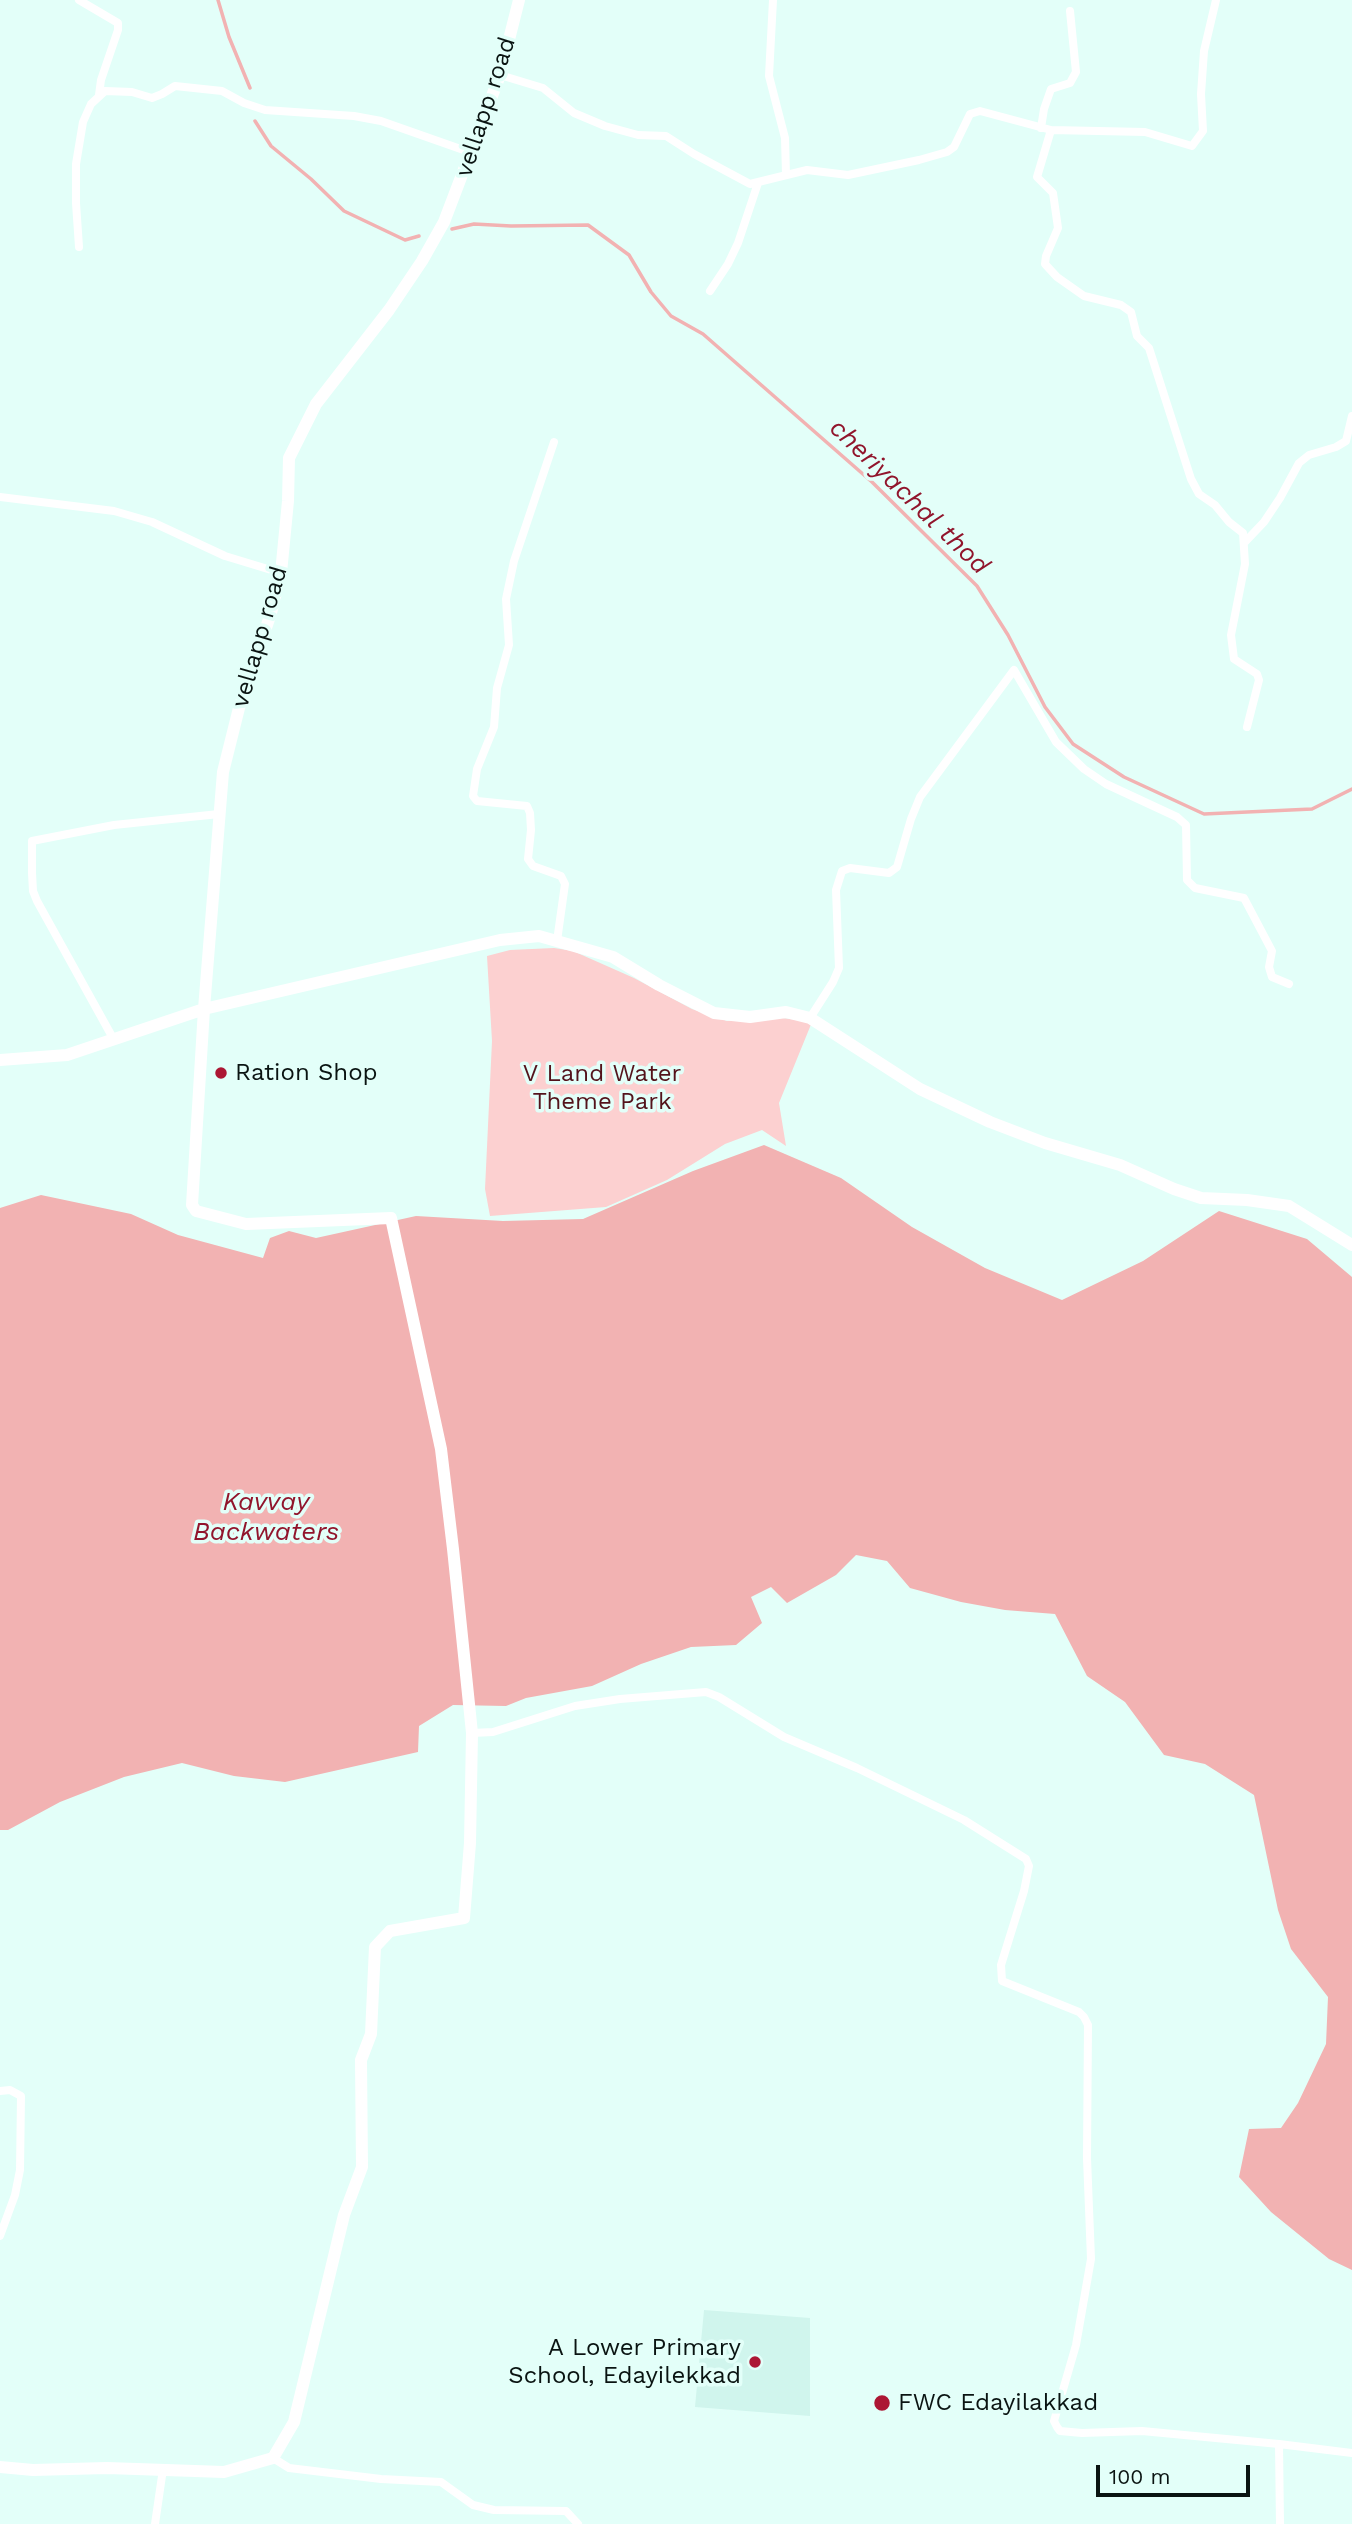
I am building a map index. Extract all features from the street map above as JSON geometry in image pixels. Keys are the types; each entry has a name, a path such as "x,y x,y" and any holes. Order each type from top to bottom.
{"main road":[{"name":"vellapp road","path":"472,1733 441,1449 391,1218 246,1224 196,1211 192,1205 223,772 239,708 271,613 281,573 289,458 316,404 389,310 435,241 453,203 500,75 519,0"},
{"path":"0,1060 67,1055 204,1009 500,940 539,936 613,957 659,985 714,1013 750,1017 786,1012 810,1018 920,1089 990,1122 1045,1143 1120,1165 1201,1198 1247,1200 1289,1206 1352,1245"},
{"path":"0,2467 33,2470 163,2469 224,2472 273,2458 294,2422 344,2215 362,2167 361,2060 371,2034 375,1947 390,1931 464,1918 470,1843 472,1733"}],"street":[{"path":"79,0 118,23 101,79 99,95"},
{"path":"773,0 769,76 785,138 786,175"},
{"path":"500,75 543,88 574,113 605,126 638,135 666,136 750,184 807,170 848,175 897,166 947,152 954,147 970,114 980,111 1051,130 1146,131 1192,146 1203,131 1201,93 1204,51 1216,0"},
{"path":"1041,128 1051,89 1070,83 1076,72 1070,11"},
{"path":"79,247 76,164 83,122 91,104 105,90 132,92 152,98 175,86 222,91 265,110 354,116 381,121 472,153"},
{"path":"1051,130 1037,177 1053,193 1058,228 1045,264 1057,278 1084,296 1121,305 1131,312 1137,336 1149,348 1191,479 1199,494 1216,505 1229,522 1243,533 1245,564 1231,635 1234,659 1257,674 1259,680 1247,727"},
{"path":"710,290 728,264 738,243 758,183"},
{"path":"1245,542 1264,522 1299,463 1309,455 1346,441 1352,416"},
{"path":"554,442 514,561 506,599 509,645 497,688 495,727 477,769 474,796 477,801 527,806 531,830 528,859 533,866 561,876 565,884 557,941"},
{"path":"0,497 114,511 152,522 225,556 281,573"},
{"path":"810,1018 839,968 836,890 842,871 850,869 889,873 897,867 920,797 1014,670 1056,742 1084,769 1106,784 1177,817 1186,825 1187,880 1195,888 1244,898 1272,951 1269,967 1272,977 1289,984"},
{"path":"114,1040 37,901 32,873 32,841 125,824 219,814"},
{"path":"472,1733 493,1732 575,1706 620,1699 706,1692 719,1697 784,1737 857,1768 964,1820 1026,1859 1029,1866 1001,1965 1002,1981 1079,2012 1088,2025 1087,2158 1091,2259 1076,2346 1054,2421 1057,2427 1060,2431 1082,2433 1142,2431 1352,2453"},
{"path":"0,2091 10,2090 21,2096 20,2170 15,2195 0,2236"},
{"path":"1279,2444 1280,2524"},
{"path":"273,2458 289,2468 382,2479 441,2482 473,2505 494,2510 566,2511 578,2524"},
{"path":"155,2524 163,2469"}],"shaded area":[{"name":"A Lower Primary School, Edayilekkad","path":"704,2310 810,2318 810,2416 695,2407"}],"green space":[{"name":"V Land Water Theme Park","path":"554,948 573,951 634,978 692,1009 727,1021 775,1017 812,1022 779,1103 786,1146 762,1130 725,1144 667,1180 606,1207 490,1216 485,1189 492,1041 487,956 510,950"}],"water":[{"name":"Kavvay Backwaters","path":"764,1145 841,1178 912,1227 985,1268 1062,1300 1143,1261 1219,1211 1307,1239 1352,1277 1352,2270 1329,2259 1271,2212 1239,2177 1249,2129 1281,2128 1298,2103 1326,2044 1328,1997 1291,1949 1278,1910 1254,1795 1205,1764 1164,1755 1125,1702 1087,1676 1055,1614 1005,1610 961,1602 910,1588 887,1561 856,1555 836,1575 787,1603 771,1587 751,1597 762,1623 736,1645 691,1647 641,1664 592,1686 526,1698 506,1706 453,1705 419,1726 418,1752 285,1782 234,1776 182,1763 124,1777 60,1802 8,1830 0,1830 0,1208 41,1195 131,1214 178,1235 263,1258 270,1238 289,1231 316,1238 416,1216 503,1221 583,1219 693,1171"}],"waterway":[{"path":"218,0 229,37 250,88"},
{"path":"255,121 271,146 344,211 405,240 419,236"},
{"name":"cheriyachal thod","path":"452,229 474,224 588,225 629,255 651,292 671,316 703,334 872,482 977,586 1008,635 1045,707 1073,744 1124,777 1204,814 1312,809 1352,789"}],"place":[{"name":"Ration Shop","path":"221,1073"},
{"name":"A Lower Primary School, Edayilekkad","path":"755,2362"},
{"name":"FWC Edayilakkad","path":"882,2403"}]}
